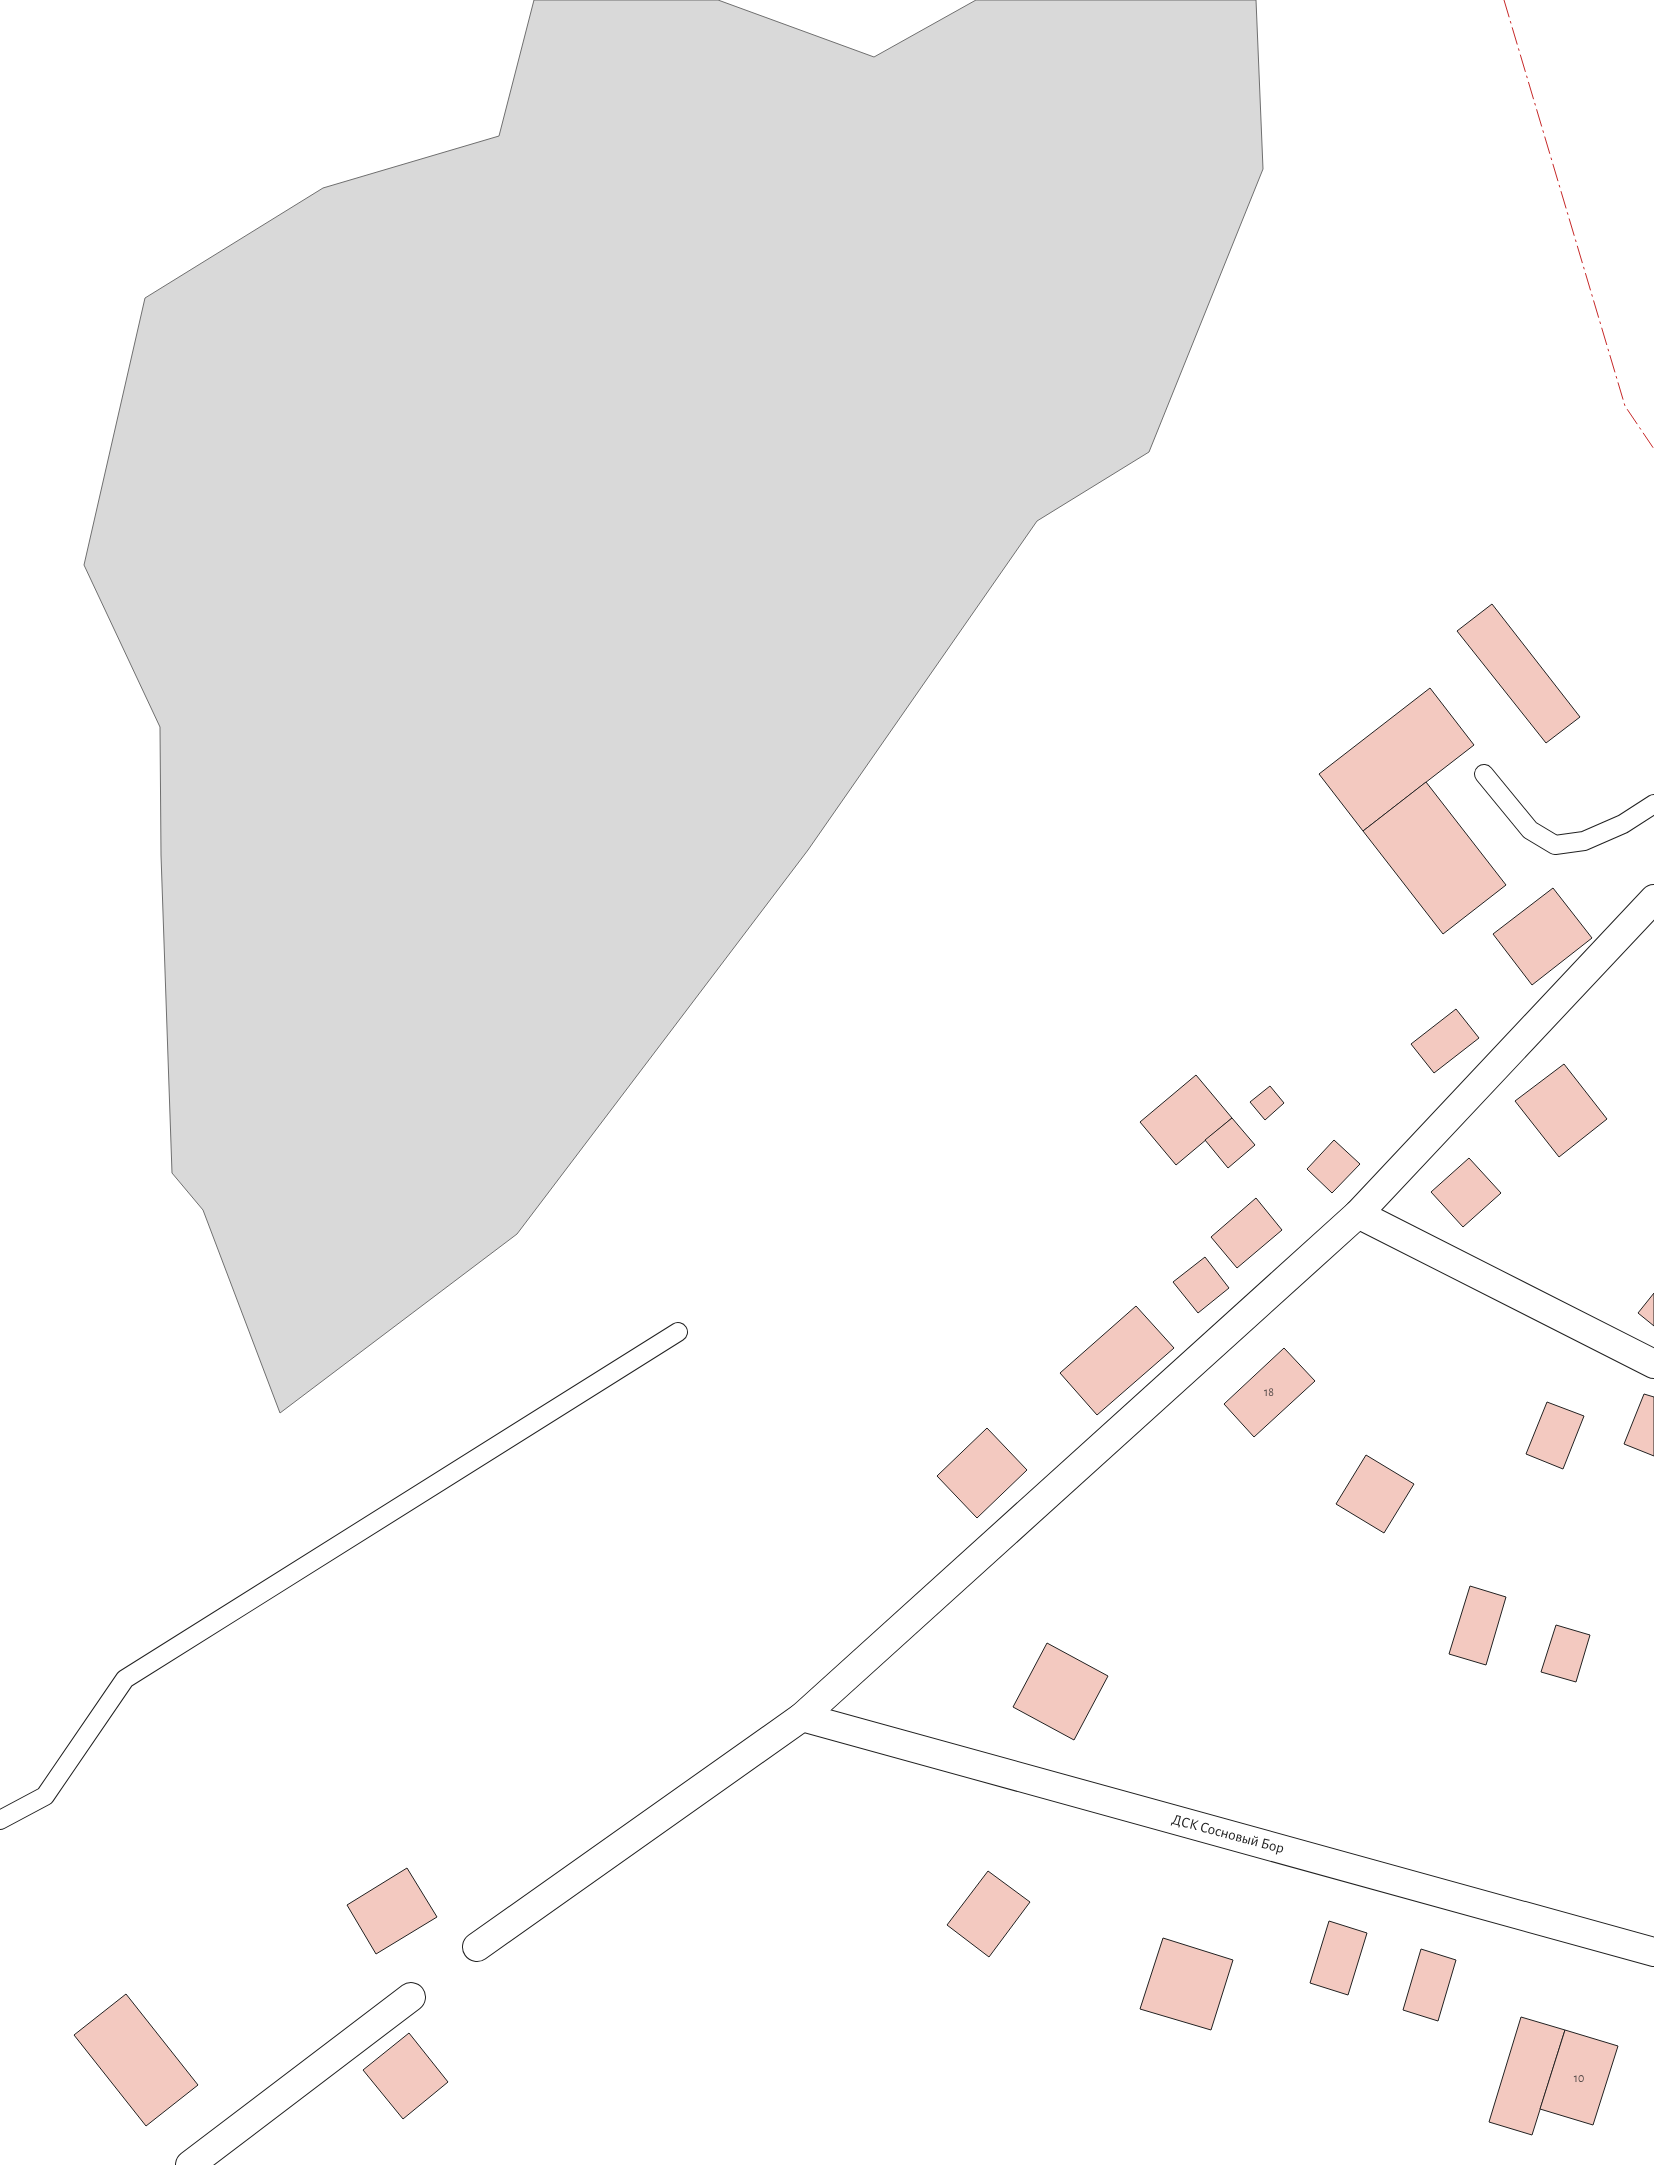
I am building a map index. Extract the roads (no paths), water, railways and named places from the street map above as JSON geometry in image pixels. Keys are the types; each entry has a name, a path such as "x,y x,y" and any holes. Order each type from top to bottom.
{"street":[{"path":"477,1947 802,1717 1358,1214 1654,899"},
{"path":"1358,1214 1654,1364"},
{"name":"ДСК Сосновый Бор","path":"802,1717 1654,1952"},
{"path":"190,2165 411,1997"}],"lane":[{"path":"1484,774 1530,830 1555,845 1584,841 1623,824 1654,804"},
{"path":"0,1820 45,1796 125,1679 678,1332"}]}
